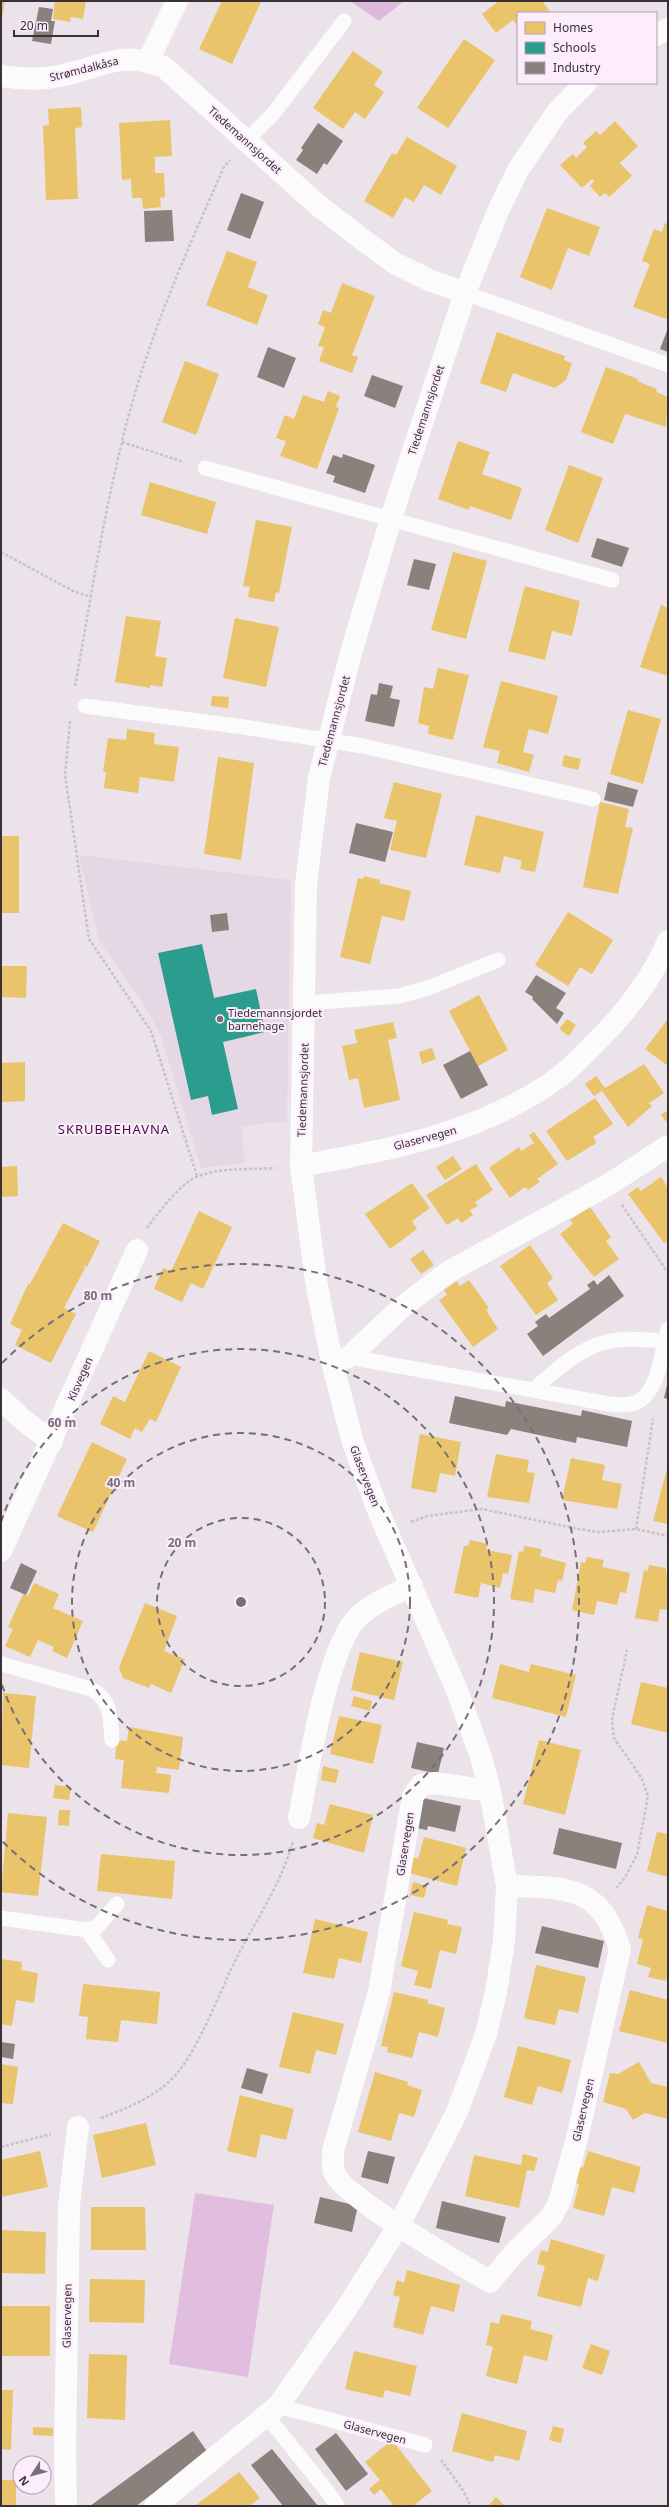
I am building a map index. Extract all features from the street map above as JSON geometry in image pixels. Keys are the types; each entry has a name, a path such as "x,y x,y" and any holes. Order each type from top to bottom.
{"street":[{"path":"148,61 177,1"},
{"path":"657,34 668,29"},
{"name":"Strømdalkåsa","path":"1,76 37,79 60,76 110,61 128,58 148,61"},
{"name":"Tiedemannsjordet","path":"148,61 164,67 177,77 319,206 396,264 429,280 465,293"},
{"name":"Tiedemannsjordet","path":"301,1166 306,1003 306,885 319,778 351,653 391,518 465,293 498,211 518,170 556,112 585,84"},
{"name":"Glaservegen","path":"155,2506 272,2411 348,2306 399,2225 457,2112 474,2072 486,2034 504,1941 508,1886 490,1791 456,1688 387,1532 353,1443 341,1359 315,1273 301,1166 350,1157 443,1135 489,1119 524,1101 560,1076 621,1017 648,980 668,941"},
{"path":"341,1359 402,1307 448,1272 608,1185 668,1146"},
{"name":"Kisvegen","path":"1,1551 52,1442 137,1250"},
{"path":"1,1399 22,1419 52,1442"},
{"path":"299,1818 321,1707 334,1664 348,1629 359,1616 383,1599 412,1586"},
{"name":"Glaservegen","path":"490,1791 436,1783 421,1785 413,1796 379,1992 333,2150 334,2172 344,2186 399,2225 490,2282 514,2253 552,2216 560,2200 578,2134 620,1949 614,1929 598,1907 578,1892 552,1887 508,1886"},
{"name":"Glaservegen","path":"66,2506 64,2448 69,2206 78,2127"}],"lane":[{"path":"246,141 273,114 322,53 344,21"},
{"path":"465,293 668,365"},
{"path":"205,468 612,580"},
{"path":"85,706 244,727 363,746 593,799"},
{"path":"306,1003 399,996 428,988 498,960"},
{"path":"341,1359 533,1390 609,1404 631,1404 644,1398 653,1385 666,1335 607,1342 583,1352 564,1364 533,1390"},
{"path":"1,1664 91,1689 102,1694 109,1705 112,1740"},
{"path":"1,1918 87,1930 97,1927 117,1904"},
{"path":"87,1930 108,1960"},
{"path":"272,2411 337,2506"},
{"name":"Glaservegen","path":"272,2411 425,2445"}],"path":[{"path":"74,688 122,442 150,346 184,256 224,168 246,141"},
{"path":"122,442 205,468"},
{"path":"1,552 72,591 91,597"},
{"path":"70,719 64,774 89,939 151,1031 197,1176"},
{"path":"137,1250 146,1229 159,1211 197,1176 224,1170 301,1166"},
{"path":"608,1185 668,1273"},
{"path":"636,1529 653,1420 644,1398"},
{"path":"387,1532 427,1516 482,1509 599,1532 636,1529 668,1536"},
{"path":"598,1907 624,1879 637,1855 648,1796 641,1777 614,1738 612,1719 627,1650"},
{"path":"1,2147 78,2127 125,2109 161,2088 178,2072 192,2050 244,1942 275,1890 288,1858 299,1818"},
{"path":"425,2445 447,2467 461,2487 471,2506"}],"shaded area":[{"path":"350,1 404,1 379,21"},
{"name":"Tiedemannsjordet barnehage","path":"79,855 291,880 287,1121 241,1126 245,1163 201,1168 161,1036 142,1001 99,941"},
{"path":"195,2193 274,2205 248,2377 169,2364"}],"building: Homes":[{"path":"1,1 5,1 2,19 1,19"},
{"path":"55,1 86,1 83,19 71,17 70,22 53,19"},
{"path":"222,1 261,2 232,64 199,49"},
{"path":"499,1 542,1 550,12 517,12 517,25 513,20 496,33 482,14"},
{"path":"464,39 495,60 448,128 417,108"},
{"path":"353,51 383,72 374,85 384,92 365,119 355,112 343,129 313,108"},
{"path":"81,107 82,127 75,128 78,199 46,200 43,126 49,125 48,109"},
{"path":"170,120 172,156 155,157 155,173 164,173 165,197 160,198 161,207 143,209 142,198 132,198 131,179 122,180 119,123"},
{"path":"615,121 638,146 620,163 632,176 609,197 605,193 600,197 590,186 594,181 592,179 582,188 560,165 573,154 576,158 587,147 583,143 596,131 600,135"},
{"path":"407,137 457,166 441,195 424,185 414,202 405,197 393,218 364,201 392,153 396,155"},
{"path":"547,208 600,227 589,256 568,248 552,290 520,277"},
{"path":"665,223 668,224 668,314 666,319 633,307 650,264 642,261 654,229 662,232"},
{"path":"227,251 257,262 248,287 268,295 257,325 206,305"},
{"path":"342,283 375,296 352,355 358,357 352,373 319,361 324,347 318,346 325,327 318,324 323,310 331,313"},
{"path":"497,332 565,356 564,360 572,363 566,380 555,388 513,373 506,392 480,383"},
{"path":"185,361 219,374 196,435 162,422"},
{"path":"606,367 638,379 637,381 657,389 656,392 668,397 666,427 625,414 613,444 581,432"},
{"path":"328,391 340,396 336,407 339,408 317,469 280,456 286,441 276,438 285,415 294,419 303,395 324,402"},
{"path":"458,441 490,452 482,474 522,488 511,520 470,506 469,510 438,499"},
{"path":"569,465 603,478 578,543 545,530"},
{"path":"150,482 216,502 207,534 141,515"},
{"path":"256,520 292,527 279,593 276,592 274,602 248,597 250,587 243,586"},
{"path":"453,552 487,561 466,639 431,630"},
{"path":"525,586 580,601 572,636 552,631 545,660 508,651"},
{"path":"661,605 668,608 668,676 640,667"},
{"path":"126,616 161,621 155,656 167,658 162,687 150,685 150,688 115,682"},
{"path":"235,618 279,627 266,687 223,678"},
{"path":"438,668 469,675 453,740 428,734 429,726 418,723 424,687 433,689"},
{"path":"501,681 558,696 548,734 529,729 523,752 534,755 529,772 497,763 500,751 483,747"},
{"path":"212,696 229,697 228,708 211,706"},
{"path":"628,710 661,719 643,784 610,774"},
{"path":"127,729 155,733 154,744 179,747 174,782 140,777 138,793 104,788 106,772 103,772 108,738 126,740"},
{"path":"564,755 581,759 578,770 562,766"},
{"path":"218,757 254,763 241,860 204,854"},
{"path":"394,782 442,794 426,858 390,850 397,821 384,818"},
{"path":"600,802 629,809 625,827 633,828 618,894 583,887"},
{"path":"476,815 544,832 535,872 520,869 522,861 504,856 500,873 464,865"},
{"path":"1,836 19,836 19,913 1,913"},
{"path":"364,876 380,880 379,883 411,891 404,921 382,916 370,964 340,957 358,878 363,879"},
{"path":"568,912 613,940 592,974 580,967 568,986 535,965"},
{"path":"1,966 27,966 26,998 1,997"},
{"path":"479,995 508,1050 478,1066 449,1011"},
{"path":"567,1019 576,1025 569,1036 559,1029"},
{"path":"668,1019 668,1066 645,1049"},
{"path":"393,1022 397,1038 388,1040 400,1100 364,1108 358,1078 349,1080 342,1046 357,1043 354,1030"},
{"path":"432,1048 436,1059 422,1064 419,1052"},
{"path":"25,1062 25,1101 1,1102 1,1063"},
{"path":"644,1064 664,1093 649,1103 652,1106 628,1127 602,1091 594,1096 585,1084 596,1076 605,1088"},
{"path":"595,1098 613,1124 593,1137 596,1141 595,1144 567,1161 546,1131"},
{"path":"668,1110 668,1124 661,1115"},
{"path":"534,1132 558,1164 537,1179 540,1182 528,1190 525,1187 510,1198 489,1168 519,1147 521,1151 534,1143 529,1135"},
{"path":"453,1156 462,1169 445,1180 436,1167"},
{"path":"476,1164 493,1190 475,1202 478,1206 470,1210 473,1215 461,1223 458,1218 447,1225 426,1195"},
{"path":"17,1166 18,1196 1,1197 1,1167"},
{"path":"661,1177 668,1188 668,1241 664,1243 628,1194 638,1187 641,1191"},
{"path":"412,1183 430,1208 412,1221 417,1229 390,1249 365,1214"},
{"path":"590,1207 611,1237 606,1241 619,1259 594,1277 560,1234 573,1224 570,1220"},
{"path":"199,1211 232,1227 203,1289 191,1283 182,1302 154,1289 163,1268 171,1271"},
{"path":"63,1223 100,1241 87,1267 83,1265 85,1268 64,1308 76,1314 51,1363 15,1345 22,1330 10,1324 28,1284 30,1284"},
{"path":"530,1245 553,1278 547,1283 558,1300 536,1315 500,1266"},
{"path":"423,1250 434,1265 421,1274 410,1259"},
{"path":"469,1280 489,1308 486,1310 498,1329 473,1347 439,1300 447,1295 444,1290 457,1281 460,1286"},
{"path":"149,1351 181,1367 156,1422 150,1419 142,1432 135,1428 130,1439 100,1424 113,1396 125,1402"},
{"path":"420,1434 461,1442 455,1476 440,1473 436,1493 411,1488"},
{"path":"92,1442 127,1459 93,1532 57,1516"},
{"path":"496,1454 529,1460 527,1472 535,1473 529,1503 487,1497"},
{"path":"571,1458 605,1465 602,1480 622,1484 617,1509 562,1500"},
{"path":"668,1465 668,1524 653,1521"},
{"path":"470,1540 488,1544 486,1550 512,1555 508,1574 503,1573 500,1588 481,1583 478,1598 454,1593 464,1546 468,1546"},
{"path":"524,1546 542,1549 540,1556 566,1563 562,1581 558,1580 555,1593 535,1589 533,1603 510,1599 519,1551 523,1552"},
{"path":"587,1557 604,1560 602,1567 630,1573 626,1593 620,1592 617,1605 597,1601 594,1615 572,1610 581,1562 585,1563"},
{"path":"649,1565 666,1568 666,1574 668,1575 668,1610 660,1609 658,1622 635,1618 644,1570 648,1571"},
{"path":"34,1583 59,1594 53,1608 83,1621 67,1658 52,1651 54,1647 38,1640 30,1657 5,1646 13,1629 8,1627 23,1594 28,1596"},
{"path":"145,1603 177,1616 164,1651 185,1659 171,1693 151,1684 149,1688 123,1678 119,1667"},
{"path":"360,1652 403,1662 394,1700 351,1690"},
{"path":"500,1664 529,1672 531,1664 576,1675 566,1717 492,1698"},
{"path":"641,1682 668,1688 668,1733 631,1724"},
{"path":"3,1693 36,1696 29,1768 1,1765"},
{"path":"354,1696 372,1701 370,1711 351,1706"},
{"path":"339,1716 382,1725 373,1764 330,1754"},
{"path":"129,1727 183,1737 179,1770 157,1767 156,1773 171,1775 169,1793 121,1788 124,1760 115,1759 117,1740 127,1741"},
{"path":"539,1740 581,1750 565,1815 523,1804"},
{"path":"323,1766 339,1770 336,1783 321,1780"},
{"path":"55,1785 71,1787 69,1800 53,1798"},
{"path":"330,1804 373,1815 364,1853 313,1838 317,1823 324,1825"},
{"path":"59,1810 70,1810 69,1826 58,1825"},
{"path":"8,1813 47,1817 38,1896 1,1892"},
{"path":"657,1832 668,1834 668,1877 647,1871"},
{"path":"424,1837 466,1848 457,1886 409,1873 413,1857 418,1859"},
{"path":"101,1854 175,1861 172,1899 97,1891"},
{"path":"413,1882 427,1886 424,1898 410,1895"},
{"path":"647,1905 668,1911 668,1972 666,1981 648,1977 651,1968 637,1964 643,1939 638,1938"},
{"path":"414,1912 448,1920 447,1924 462,1927 456,1954 440,1950 431,1989 414,1985 418,1971 401,1966"},
{"path":"315,1919 368,1932 361,1963 339,1958 334,1979 303,1973"},
{"path":"1,1959 22,1962 21,1970 38,1973 34,2003 16,2000 12,2026 1,2024"},
{"path":"536,1965 586,1977 578,2013 559,2009 555,2025 524,2018"},
{"path":"83,1984 160,1992 157,2024 121,2020 118,2042 86,2039 88,2017 79,2016"},
{"path":"630,1990 668,2000 668,2043 619,2031"},
{"path":"394,1992 428,2000 427,2003 445,2008 438,2037 419,2032 412,2058 387,2052 388,2047 381,2046"},
{"path":"293,2012 344,2024 336,2055 316,2050 310,2074 279,2067"},
{"path":"518,2046 571,2060 562,2093 538,2086 532,2105 504,2097"},
{"path":"639,2062 651,2083 668,2087 668,2119 645,2113 633,2120 626,2109 603,2102 610,2073 618,2074"},
{"path":"1,2064 18,2067 13,2104 1,2103"},
{"path":"375,2072 408,2082 407,2085 422,2090 414,2117 399,2113 391,2141 358,2132"},
{"path":"240,2095 294,2109 286,2140 261,2134 256,2158 227,2151"},
{"path":"146,2123 156,2165 102,2178 93,2135"},
{"path":"40,2151 48,2187 1,2197 1,2160"},
{"path":"588,2151 641,2167 634,2193 612,2187 604,2216 573,2208 579,2184 573,2182 577,2166 583,2168"},
{"path":"523,2154 538,2158 534,2171 527,2170 519,2208 465,2196 474,2155 521,2165"},
{"path":"91,2207 145,2207 146,2250 91,2250"},
{"path":"1,2230 46,2232 45,2274 1,2273"},
{"path":"551,2239 605,2255 598,2281 588,2278 581,2307 537,2296 545,2266 537,2264 541,2250 548,2252"},
{"path":"407,2270 460,2285 454,2312 431,2306 423,2335 393,2327 400,2297 393,2295 397,2280 404,2283"},
{"path":"90,2279 145,2280 144,2323 89,2322"},
{"path":"1,2306 50,2306 50,2356 1,2356"},
{"path":"501,2314 532,2321 530,2329 553,2335 547,2361 524,2355 517,2384 486,2376 493,2347 486,2345 491,2322 499,2324"},
{"path":"591,2344 610,2351 602,2375 582,2368"},
{"path":"354,2351 417,2366 410,2396 385,2390 383,2398 345,2389"},
{"path":"89,2354 127,2355 125,2420 87,2418"},
{"path":"1,2390 13,2390 11,2450 1,2449"},
{"path":"462,2413 527,2431 519,2461 495,2455 493,2462 452,2451"},
{"path":"553,2426 564,2429 561,2443 549,2440"},
{"path":"33,2427 53,2428 53,2436 33,2435"},
{"path":"392,2440 432,2491 413,2506 394,2506 381,2489 374,2495 369,2489 380,2480 365,2462"},
{"path":"239,2472 260,2498 249,2506 195,2506"},
{"path":"1,2480 12,2480 12,2495 16,2495 16,2506 1,2506"},
{"path":"496,2497 505,2506 488,2506"}],"building: Schools":[{"path":"202,944 214,998 256,989 265,1032 223,1042 238,1109 212,1115 208,1096 191,1100 158,953"}],"building: Industry":[{"path":"39,7 53,9 51,21 55,21 51,44 32,41"},
{"path":"318,123 343,141 327,165 324,163 317,174 296,160 303,150 301,148"},
{"path":"241,193 264,202 250,239 227,230"},
{"path":"172,210 174,241 145,242 144,211"},
{"path":"668,328 668,352 660,349"},
{"path":"268,347 296,358 284,388 257,377"},
{"path":"372,375 403,386 395,408 364,396"},
{"path":"343,454 375,465 365,493 333,482 335,476 326,473 333,455 342,458"},
{"path":"597,538 629,548 622,567 591,557"},
{"path":"414,559 436,564 429,590 407,585"},
{"path":"379,683 393,686 390,698 400,700 394,727 365,721 371,694 377,695"},
{"path":"608,782 638,790 633,807 604,800"},
{"path":"356,823 393,832 385,862 349,853"},
{"path":"227,913 229,930 212,932 210,915"},
{"path":"536,975 566,993 556,1008 564,1013 557,1024 532,999 533,997 525,992"},
{"path":"470,1051 488,1085 461,1099 443,1065"},
{"path":"609,1275 624,1296 543,1356 527,1334 538,1326 535,1322 546,1314 549,1318 590,1289 587,1285 594,1280 597,1285"},
{"path":"668,1385 668,1399 664,1398"},
{"path":"455,1396 505,1407 506,1401 581,1416 582,1410 632,1421 627,1447 577,1437 576,1443 511,1429 507,1435 449,1423"},
{"path":"21,1563 37,1571 26,1595 10,1588"},
{"path":"417,1742 444,1748 438,1774 411,1768"},
{"path":"423,1798 461,1806 455,1832 428,1826 427,1830 416,1828"},
{"path":"559,1828 622,1843 616,1869 553,1854"},
{"path":"542,1926 604,1941 598,1968 535,1953"},
{"path":"1,2042 15,2044 13,2059 1,2057"},
{"path":"247,2068 268,2074 262,2094 241,2088"},
{"path":"368,2151 395,2157 388,2184 361,2177"},
{"path":"320,2197 358,2206 352,2232 314,2223"},
{"path":"442,2201 506,2217 499,2243 436,2228"},
{"path":"193,2431 208,2453 136,2506 90,2506"},
{"path":"336,2433 368,2474 346,2491 315,2449"},
{"path":"272,2449 318,2506 283,2506 251,2465"}],"place":[{"name":"Tiedemannsjordet barnehage","path":"220,1019"}],"district":[{"name":"SKRUBBEHAVNA","path":"114,1129"}]}
